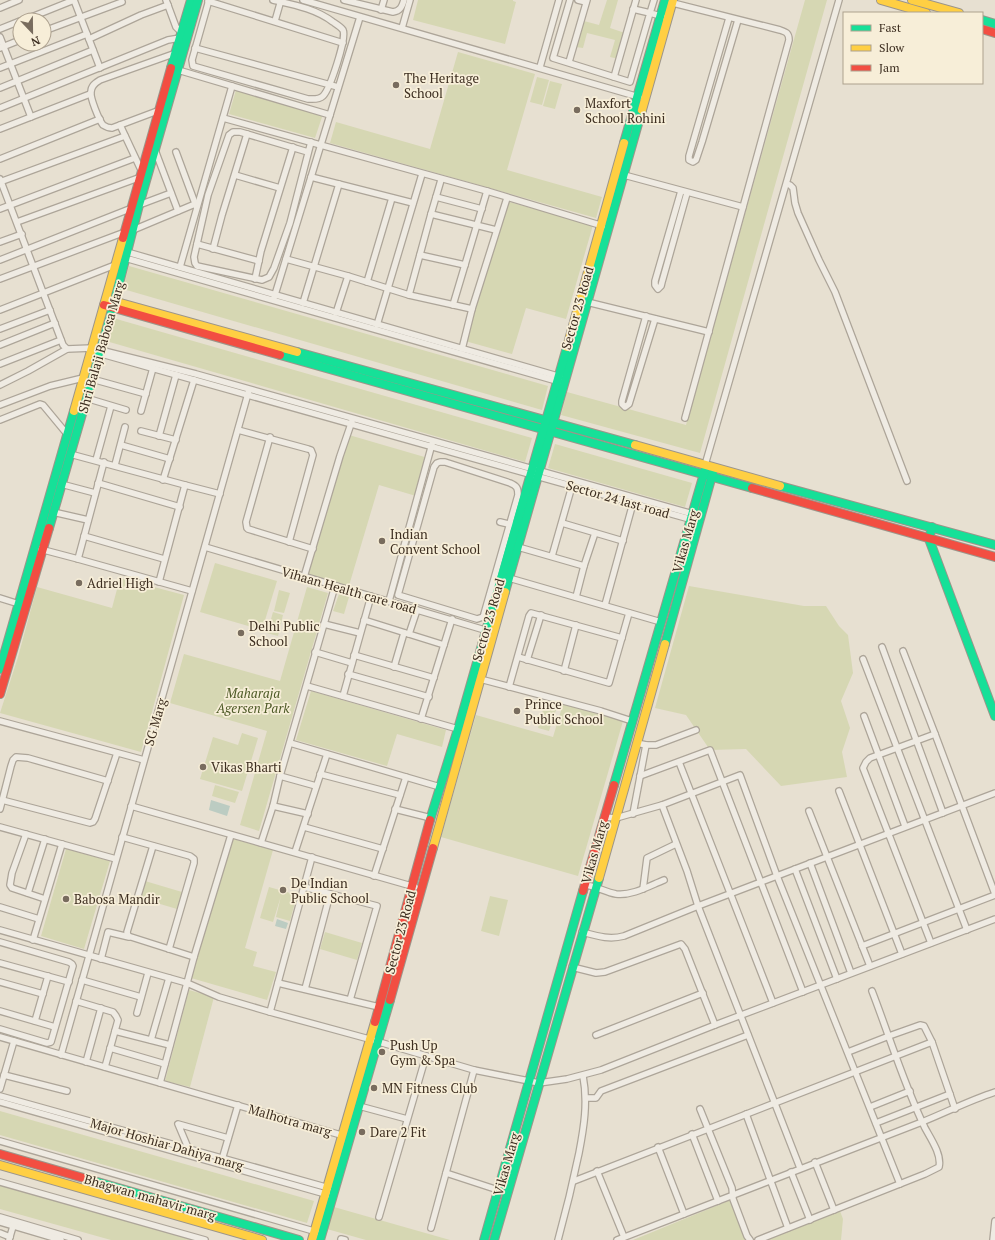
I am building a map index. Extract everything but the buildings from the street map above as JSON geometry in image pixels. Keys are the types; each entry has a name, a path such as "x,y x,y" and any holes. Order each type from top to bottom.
{"street":[{"path":"0,8 19,0"},
{"path":"44,12 74,0 100,68"},
{"name":"Shri Balaji Babosa Marg","path":"0,694 3,664 19,604 38,549 53,512 114,304 126,255 129,231 141,175 191,0"},
{"name":"Shri Balaji Babosa Marg","path":"135,206 155,150 198,0"},
{"path":"273,0 313,10 327,17 343,30 343,43 329,85 322,97 318,99 308,98 193,66 192,60 208,0 343,43"},
{"path":"304,0 540,67 641,98"},
{"path":"344,0 393,12 398,11 401,8 404,0"},
{"path":"381,10 384,0"},
{"path":"402,28 410,0"},
{"path":"540,67 559,0"},
{"path":"570,0 553,58 630,82 654,0"},
{"path":"569,62 587,1 578,0"},
{"path":"614,77 636,0"},
{"path":"708,466 839,0"},
{"path":"881,0 923,12"},
{"path":"912,0 955,12"},
{"path":"275,21 281,1"},
{"path":"670,1 729,18 785,31 789,36 685,418"},
{"name":"Sector 23 Road","path":"330,1192 359,1106 395,983 518,546 535,473 549,422 670,1"},
{"path":"52,28 122,2"},
{"path":"0,68 88,36 167,3 181,36 0,108"},
{"path":"633,9 665,17"},
{"path":"274,297 360,17"},
{"path":"729,18 688,158 692,162 696,160 702,142 738,20"},
{"path":"983,20 995,24"},
{"path":"0,29 12,24"},
{"path":"983,29 995,33"},
{"path":"0,37 2,47 31,117"},
{"path":"2,47 12,43"},
{"path":"195,48 338,87"},
{"path":"0,88 93,50"},
{"path":"0,129 90,94 95,83 100,80 176,53"},
{"path":"178,70 330,114"},
{"path":"710,84 719,87"},
{"path":"180,267 196,206 232,86"},
{"path":"90,94 100,119 103,125 107,128 112,128 160,110"},
{"name":"Sector 23 Road","path":"561,380 587,302 605,226 624,175 641,98"},
{"path":"223,118 441,180 487,191 605,226"},
{"path":"0,159 100,119"},
{"path":"17,222 141,175 120,125"},
{"path":"308,152 247,134 233,132 229,135 208,195 194,257 197,266 255,279 265,280 272,275 290,223 311,142"},
{"path":"213,249 247,134"},
{"path":"67,349 61,340 22,234 0,181 125,136"},
{"path":"694,141 702,142"},
{"path":"255,279 293,147"},
{"path":"155,150 178,211"},
{"path":"176,152 196,206"},
{"path":"0,209 135,158"},
{"path":"377,325 422,174"},
{"path":"235,175 280,188"},
{"path":"624,175 743,207"},
{"path":"311,177 413,203"},
{"path":"409,295 430,214 441,180"},
{"path":"303,303 339,184"},
{"path":"787,184 793,188 798,213 835,292 907,481"},
{"path":"453,305 487,191"},
{"path":"681,191 656,281 655,287 658,289 661,286 666,272 687,193"},
{"path":"0,260 171,193"},
{"path":"436,197 482,210"},
{"path":"367,282 392,198"},
{"path":"462,349 472,309 507,198"},
{"path":"0,279 178,211 196,206"},
{"path":"430,214 496,230"},
{"name":"Shri Balaji Babosa Marg","path":"3,664 38,549 90,349 116,265 129,231"},
{"path":"0,242 22,234"},
{"path":"197,244 259,261"},
{"path":"126,255 180,267 274,297 336,312 561,380"},
{"path":"126,255 561,380"},
{"path":"420,255 465,265"},
{"path":"286,259 409,295 472,309"},
{"path":"0,310 116,265"},
{"path":"336,312 348,276"},
{"path":"105,302 995,545"},
{"path":"587,302 709,332"},
{"path":"114,304 547,430 995,557"},
{"path":"0,329 50,310"},
{"path":"646,316 622,400 622,404 625,407 629,404 655,319"},
{"path":"0,345 55,323"},
{"path":"0,364 61,340"},
{"path":"0,385 67,349 90,349 194,380 249,392"},
{"path":"100,352 249,392 535,473"},
{"path":"141,411 153,368"},
{"path":"159,436 176,375"},
{"path":"0,405 50,386 83,378"},
{"path":"92,379 146,394"},
{"path":"163,480 194,380"},
{"name":"SG Marg","path":"60,1055 249,392"},
{"path":"86,398 126,410"},
{"path":"0,420 40,404 43,405 67,434"},
{"path":"96,460 111,406"},
{"path":"304,577 352,421"},
{"path":"115,465 125,427"},
{"path":"238,430 308,449 312,452 313,455 289,542"},
{"path":"142,431 176,440"},
{"path":"270,438 246,525 248,529 312,549"},
{"path":"388,602 432,444"},
{"path":"121,445 170,459"},
{"path":"70,454 115,465 185,486 220,494"},
{"path":"78,559 104,462"},
{"path":"445,462 515,485 518,490 518,495 513,525 483,617 477,618 398,595 434,467 437,463 445,462"},
{"name":"Vikas Marg","path":"494,1240 637,743 708,476 708,466"},
{"name":"Sector 23 Road","path":"312,1240 319,1235 342,1135 431,818 458,729 513,525 535,473"},
{"name":"Sector 24 last road","path":"535,473 572,486 633,503 696,518"},
{"name":"Sector 24 last road","path":"535,473 696,518"},
{"path":"98,483 180,507"},
{"path":"61,484 96,493"},
{"path":"159,582 185,486"},
{"path":"552,556 572,486"},
{"path":"605,605 633,503"},
{"path":"53,512 88,520"},
{"name":"Vikas Marg","path":"484,1240 661,622 696,518"},
{"path":"500,522 513,525"},
{"path":"562,523 623,541"},
{"path":"932,527 929,539 995,716"},
{"path":"576,597 595,533"},
{"path":"84,536 164,559"},
{"path":"518,546 584,566"},
{"name":"Vihaan Health care road","path":"205,547 485,631 494,632"},
{"path":"38,549 192,591"},
{"path":"509,578 605,605 629,614 661,622"},
{"path":"261,843 273,806 280,776 335,586"},
{"path":"343,696 371,596"},
{"path":"0,598 19,604"},
{"path":"394,667 417,610"},
{"path":"509,687 529,616 533,613 622,638"},
{"path":"518,658 609,683 629,614"},
{"path":"527,660 541,615"},
{"path":"364,620 444,645"},
{"path":"422,719 452,620"},
{"path":"324,624 360,633"},
{"path":"564,671 576,625"},
{"path":"882,647 943,812"},
{"path":"315,652 352,663"},
{"path":"862,946 995,894 903,652"},
{"path":"354,655 434,678"},
{"path":"863,659 967,930"},
{"path":"348,674 429,697"},
{"path":"480,679 632,721"},
{"path":"306,686 458,729"},
{"path":"864,716 906,826"},
{"path":"0,721 144,760"},
{"path":"637,743 646,746 661,744 696,730"},
{"path":"931,944 863,768 866,762 879,755 935,734"},
{"path":"290,743 440,787"},
{"path":"633,814 646,746"},
{"path":"640,776 710,750 803,992"},
{"path":"2,800 90,823 93,822 117,752"},
{"path":"295,852 327,754"},
{"path":"0,809 11,766 13,760 16,758 28,758 108,781"},
{"path":"679,762 773,1003"},
{"path":"320,774 400,795"},
{"path":"604,818 616,818 662,805 740,775 777,876 900,1184"},
{"path":"280,776 316,786"},
{"path":"374,876 406,777"},
{"path":"839,791 902,954"},
{"path":"582,932 602,937 614,938 624,936 760,882 995,793"},
{"path":"662,805 698,906 800,1168"},
{"path":"131,806 421,889"},
{"path":"273,806 308,814"},
{"path":"395,809 431,818"},
{"path":"809,811 870,966"},
{"path":"0,827 116,859"},
{"path":"304,827 383,849"},
{"path":"26,834 9,883 12,888 45,898"},
{"path":"160,1083 194,957 232,835"},
{"path":"122,836 190,856 194,859 169,949"},
{"path":"28,894 45,839"},
{"path":"33,940 62,844"},
{"path":"643,889 647,858 676,844"},
{"path":"129,937 127,932 153,846"},
{"path":"270,1012 312,857"},
{"path":"810,863 851,973"},
{"path":"794,869 836,979"},
{"path":"585,884 596,886 615,894 626,894 664,880"},
{"path":"304,887 378,906 350,1000"},
{"path":"305,989 330,894"},
{"path":"0,907 40,919"},
{"path":"0,930 187,983 219,997 474,1070 540,1083 583,1076 601,1070 715,1025 995,919"},
{"path":"101,959 108,932 194,957"},
{"path":"0,942 71,963 73,966 52,1041 49,1043 0,1029"},
{"path":"572,967 600,973 681,944 685,949 715,1025"},
{"path":"0,962 69,982"},
{"path":"137,1013 148,973"},
{"path":"35,1021 48,976"},
{"path":"151,1040 169,978"},
{"path":"82,980 141,997"},
{"path":"0,982 43,994"},
{"path":"278,983 379,1007"},
{"path":"758,1240 900,1184 938,1167 940,1162 939,1157 922,1122 872,991"},
{"path":"596,1035 703,993"},
{"path":"76,1001 113,1012 118,1020 105,1067"},
{"path":"86,1062 101,1008"},
{"path":"0,1011 56,1027"},
{"path":"848,1052 920,1025 924,1026 932,1042 955,1109"},
{"path":"115,1031 170,1045"},
{"path":"0,1089 16,1042 21,1035"},
{"path":"586,1098 596,1098 601,1091 748,1035"},
{"name":"Malhotra marg","path":"0,1037 342,1135"},
{"path":"574,1181 932,1042"},
{"path":"110,1048 165,1064"},
{"path":"379,1217 426,1056"},
{"path":"431,1228 474,1070"},
{"path":"4,1075 67,1091"},
{"path":"558,1240 574,1181 584,1128 586,1098 583,1076"},
{"path":"870,1107 910,1091"},
{"path":"616,1240 922,1122 995,1092"},
{"path":"876,1123 950,1094"},
{"name":"Major Hoshiar Dahiya marg","path":"0,1096 188,1150 221,1162"},
{"name":"Major Hoshiar Dahiya marg","path":"0,1102 330,1192"},
{"path":"221,1162 238,1105"},
{"path":"359,1106 407,1119"},
{"path":"700,1109 732,1188 733,1199 750,1240"},
{"path":"746,1114 788,1228"},
{"path":"188,1150 178,1124 228,1138"},
{"path":"692,1134 718,1200"},
{"path":"0,1141 319,1235"},
{"path":"658,1148 684,1214"},
{"name":"Bhagwan mahavir marg","path":"0,1154 299,1240"},
{"path":"815,1162 834,1210"},
{"path":"26,1172 29,1163"},
{"name":"Bhagwan mahavir marg","path":"0,1165 262,1240"},
{"path":"597,1171 624,1237"},
{"path":"791,1172 810,1220"},
{"path":"446,1173 498,1190"},
{"path":"0,1182 205,1240"},
{"path":"0,1217 14,1224 61,1240"},
{"path":"993,1240 995,1221"},
{"path":"0,1222 78,1240"},
{"path":"0,1234 10,1238 14,1224"}],"green space":[{"path":"418,0 513,0 516,2 505,44 413,20"},
{"path":"607,0 618,0 610,28 625,33 619,59 610,57 615,40 587,33 583,48 576,47 584,21 599,25"},
{"path":"805,0 827,0 700,453 561,415 567,392 686,425"},
{"path":"458,52 535,74 507,170 602,197 596,218 330,143 336,122 430,149"},
{"path":"537,77 549,80 542,105 530,102"},
{"path":"550,81 562,84 555,109 543,106"},
{"path":"236,90 323,114 315,138 229,114"},
{"path":"505,201 593,225 566,319 526,308 512,354 465,341"},
{"path":"129,266 548,386 542,410 123,289"},
{"path":"113,318 532,438 525,462 106,341"},
{"path":"349,435 428,458 416,496 379,485 348,589 307,578"},
{"path":"555,444 692,483 685,507 548,468"},
{"path":"215,563 277,581 262,630 200,612"},
{"path":"120,578 184,595 141,752 0,713 18,657 37,587 112,608"},
{"path":"689,586 804,606 826,606 839,626 848,635 853,673 841,701 850,728 842,752 847,777 781,786 746,749 710,750 686,715 655,708"},
{"name":"Maharaja Agersen Park","path":"307,587 328,593 259,831 240,825 267,731 170,703 184,654 280,681"},
{"path":"279,590 290,593 284,613 274,611"},
{"path":"339,594 349,597 344,614 333,611"},
{"path":"273,612 283,615 278,636 267,633"},
{"path":"311,691 446,730 442,747 397,734 387,766 296,740"},
{"path":"563,704 623,721 578,876 441,837 476,715 553,737"},
{"path":"544,706 556,710 549,731 538,728"},
{"path":"242,733 258,738 242,791 200,779 213,737 238,745"},
{"path":"215,785 239,792 235,803 212,796"},
{"path":"233,839 273,850 245,948 257,952 253,966 276,972 267,1000 191,978"},
{"path":"66,849 110,861 84,949 41,936"},
{"path":"145,881 182,892 177,909 140,898"},
{"path":"269,887 297,895 290,921 276,917 281,896 273,922 260,918"},
{"path":"490,896 508,900 499,936 481,931"},
{"path":"325,932 362,943 357,960 320,949"},
{"path":"189,990 214,997 190,1087 165,1081"},
{"path":"0,1111 314,1201 307,1223 0,1135"},
{"path":"0,1184 197,1240 111,1240 0,1209"},
{"path":"733,1199 748,1240 633,1240"},
{"path":"334,1207 450,1240 366,1240 327,1229"},
{"path":"840,1211 843,1219 841,1240 762,1240"}],"shaded area":[{"path":"211,800 230,806 227,816 209,810"},
{"path":"277,919 288,923 286,929 275,926"}],"traffic: fast":[{"path":"171,68 191,0"},
{"path":"49,528 113,307 139,205 198,0"},
{"path":"624,143 665,0"},
{"path":"983,20 995,24"},
{"path":"505,592 642,110"},
{"path":"430,820 458,729 567,347"},
{"path":"297,352 635,445"},
{"path":"280,355 752,488"},
{"path":"0,669 74,411"},
{"path":"614,785 705,470"},
{"path":"665,644 713,472"},
{"path":"780,486 995,545"},
{"path":"932,527 929,539 995,716"},
{"path":"494,1240 599,878"},
{"path":"484,1240 583,891"},
{"path":"320,1240 390,1000"},
{"path":"94,1181 299,1240"}],"traffic: slow":[{"path":"642,110 673,0"},
{"path":"881,0 923,12"},
{"path":"912,0 955,12"},
{"path":"567,347 624,143"},
{"path":"74,411 123,238"},
{"path":"106,299 297,352"},
{"path":"635,445 780,486"},
{"path":"433,848 505,592"},
{"path":"599,878 665,644"},
{"path":"312,1240 375,1022"},
{"path":"0,1165 262,1240"}],"traffic: jam":[{"path":"983,29 995,33"},
{"path":"123,238 171,68"},
{"path":"104,305 280,355"},
{"path":"752,488 995,557"},
{"path":"0,694 49,528"},
{"path":"583,891 614,785"},
{"path":"375,1022 430,820"},
{"path":"390,1000 433,848"},
{"path":"0,1154 94,1181"}],"place":[{"name":"The Heritage School","path":"396,85"},
{"name":"Maxfort School Rohini","path":"577,110"},
{"name":"Indian Convent School","path":"382,541"},
{"name":"Adriel High","path":"79,583"},
{"name":"Delhi Public School","path":"241,633"},
{"name":"Prince Public School","path":"517,711"},
{"name":"Vikas Bharti","path":"203,767"},
{"name":"De Indian Public School","path":"283,890"},
{"name":"Babosa Mandir","path":"66,899"},
{"name":"Push Up Gym & Spa","path":"382,1052"},
{"name":"MN Fitness Club","path":"374,1088"},
{"name":"Dare 2 Fit","path":"362,1132"}]}
